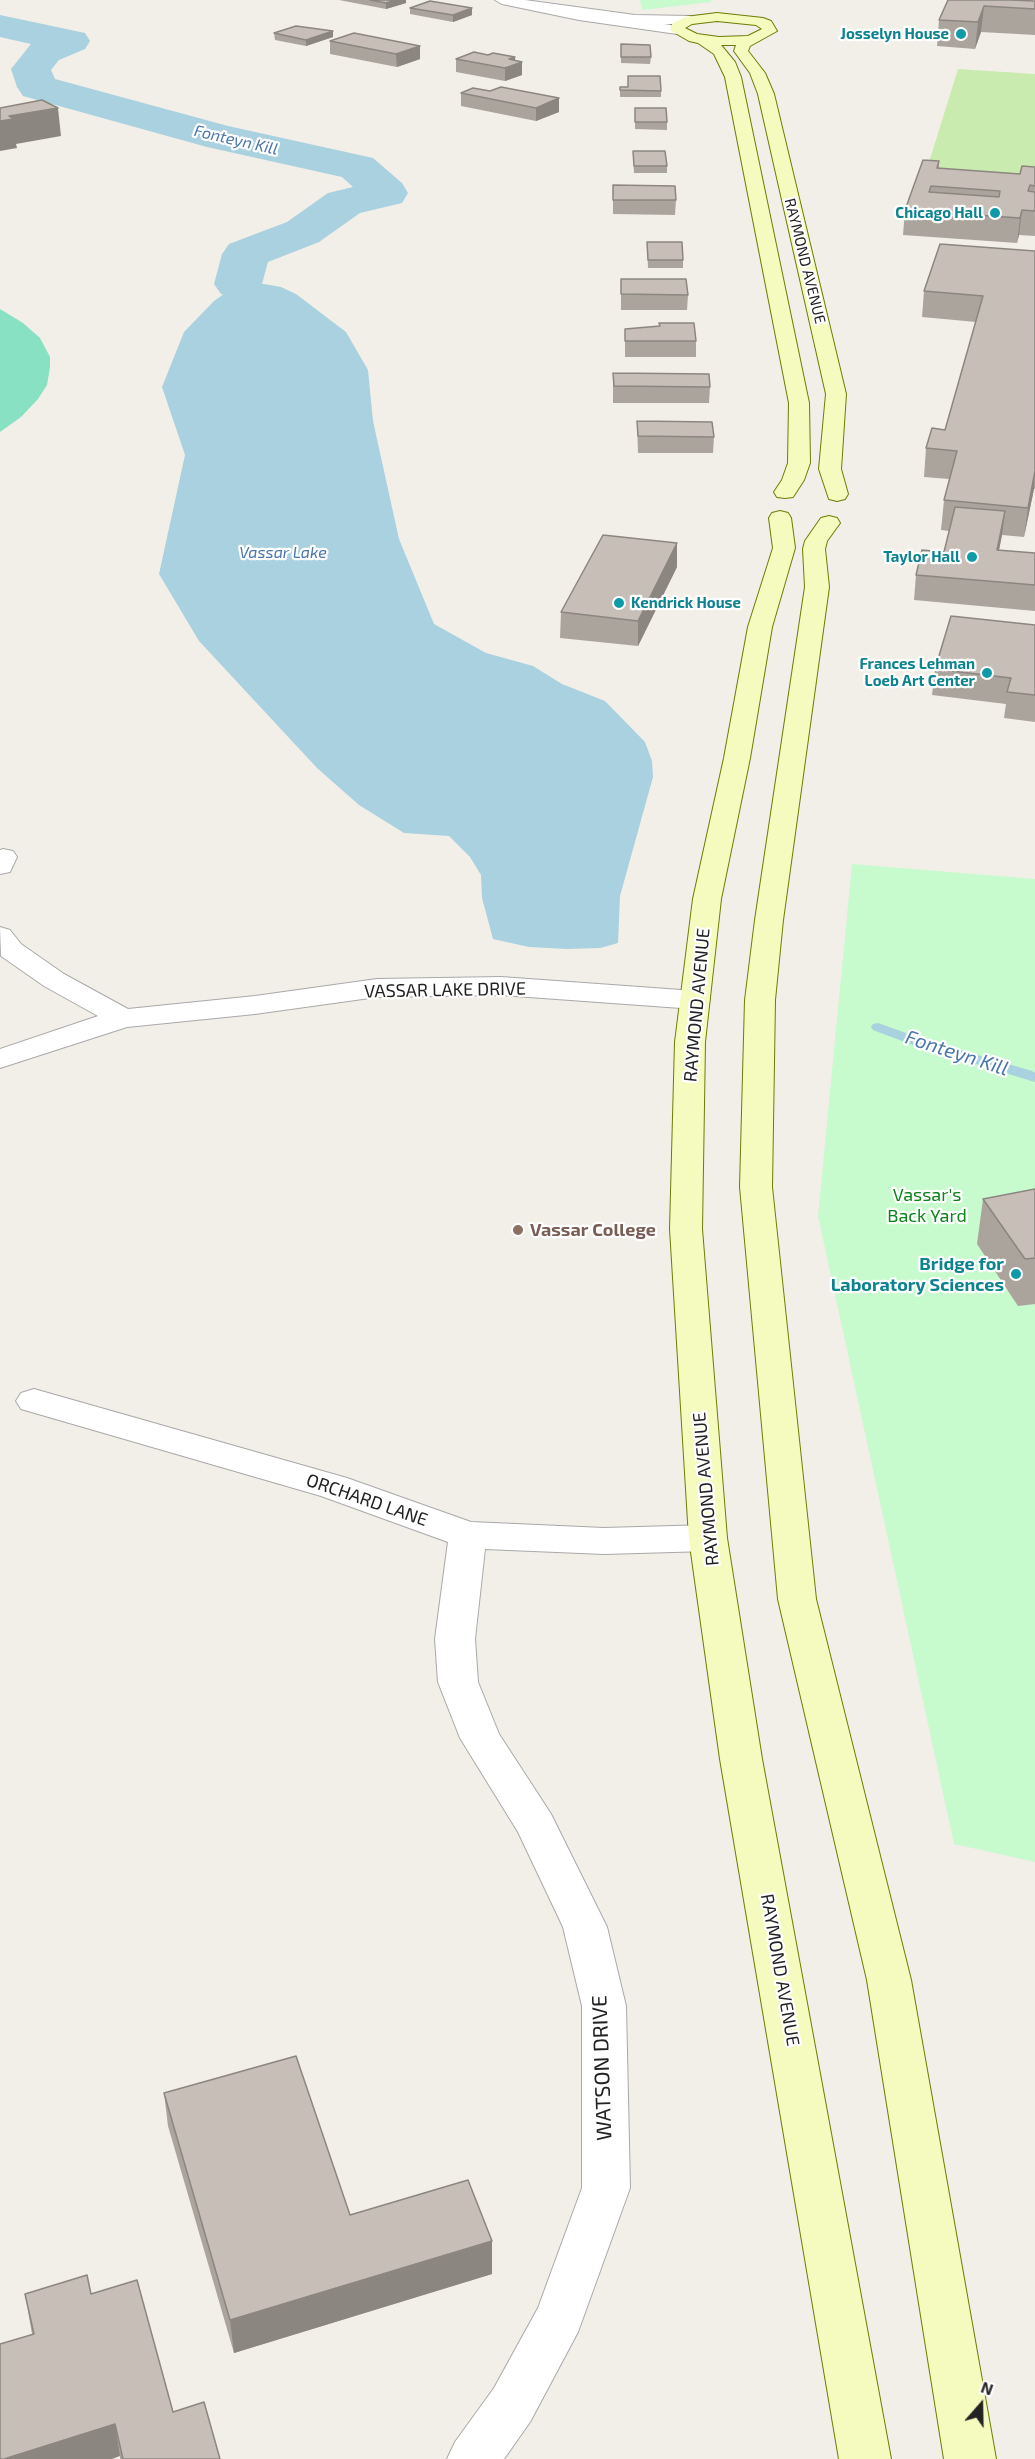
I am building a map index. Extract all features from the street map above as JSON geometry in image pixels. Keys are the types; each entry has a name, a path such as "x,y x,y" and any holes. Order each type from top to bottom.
{"main road":[{"path":"696,19 732,17 758,21 766,24 770,31 750,40 703,40 686,36 678,30 677,27 718,8 721,5 720,0"},
{"path":"745,5 758,21"},
{"name":"RAYMOND AVENUE","path":"703,40 719,51 727,62 733,77 799,403 799,463 782,505 784,548 760,627 737,758 707,899 690,1042 686,1229 708,1538 741,1759 865,2459"},
{"name":"RAYMOND AVENUE","path":"750,40 744,44 741,51 757,72 766,94 836,394 830,469 843,510"},
{"path":"816,490 843,510 803,524 782,505 816,490"},
{"path":"843,510 816,541 814,549 817,587 771,900 760,1000 756,1175 780,1444 797,1599 889,1980 970,2459"}],"street":[{"path":"502,0 579,16 678,30"},
{"path":"551,9 646,20 696,19"},
{"path":"0,936 11,950 54,980 123,1018"},
{"name":"VASSAR LAKE DRIVE","path":"0,1059 123,1018 255,1005 377,988 501,986 696,1000"},
{"name":"ORCHARD LANE","path":"34,1401 334,1487 468,1535 604,1541 708,1538"},
{"name":"WATSON DRIVE","path":"468,1535 455,1639 458,1682 480,1738 536,1824 585,1927 604,2006 606,2188 560,2316 512,2405 473,2459"}],"green space":[{"path":"640,0 711,0 711,2 642,10"},
{"path":"958,69 1035,74 1035,185 924,178"},
{"path":"0,309 23,323 40,338 50,357 50,367 47,385 38,399 21,417 0,432"},
{"name":"Vassar's Back Yard","path":"852,864 1035,879 1035,1862 954,1844 818,1216"}],"water":[{"name":"Vassar Lake","path":"238,284 264,284 281,287 296,294 346,332 368,370 373,421 399,539 434,624 486,653 533,666 562,684 605,701 645,742 652,761 653,777 620,896 618,943 600,948 567,949 529,947 493,939 482,898 481,875 470,857 449,836 404,833 359,805 317,768 199,641 159,574 185,455 162,387 184,332 214,301"}],"building":[{"path":"370,0 395,0 386,3"},
{"path":"948,0 1035,1 1035,9 984,6 978,22 939,20"},
{"path":"430,1 472,8 453,15 410,8"},
{"path":"296,26 333,31 306,40 274,33"},
{"path":"354,33 420,46 396,54 330,41"},
{"path":"621,44 650,45 651,57 621,57"},
{"path":"474,52 515,57 509,59 522,62 505,68 456,59"},
{"path":"628,76 660,76 661,91 620,90 620,87 628,87"},
{"path":"501,87 559,98 536,108 461,93 473,88 490,91"},
{"path":"42,100 58,108 9,116 14,119 0,121 0,108"},
{"path":"635,108 666,108 667,122 635,122"},
{"path":"633,151 665,151 667,166 634,166"},
{"path":"923,160 939,161 937,168 1020,174 1022,166 1035,167 1035,186 1030,185 1028,191 1035,192 1035,211 1022,210 1020,218 905,210","holes":["931,186 1000,191 999,197 929,192"]},
{"path":"613,185 675,186 676,200 613,200"},
{"path":"647,242 682,242 683,260 648,260"},
{"path":"940,244 1035,251 1035,471 1028,508 944,500 957,451 926,448 932,428 945,430 983,296 924,291"},
{"path":"621,279 686,279 688,295 621,294"},
{"path":"659,323 694,323 696,341 625,341 625,329 660,326"},
{"path":"613,373 709,374 710,387 614,386"},
{"path":"637,421 712,422 714,437 638,436"},
{"path":"955,507 1005,511 997,550 1035,553 1035,585 916,575 922,550 944,552"},
{"path":"603,535 677,543 638,621 561,612"},
{"path":"951,616 1035,625 1035,695 1007,692 1011,678 935,669"},
{"path":"1035,1189 1035,1258 1025,1259 983,1199"},
{"path":"296,2056 350,2215 468,2180 492,2241 230,2320 164,2093"},
{"path":"87,2275 91,2294 137,2280 173,2412 204,2402 220,2459 123,2459 115,2424 0,2459 0,2344 34,2334 25,2294"}],"waterway":[{"name":"Fonteyn Kill","path":"0,26 71,41 45,52 31,69 37,87 222,138 357,167 386,193 344,203 303,232 246,254 238,284"},
{"name":"Fonteyn Kill","path":"878,1027 915,1041 1035,1078"}],"place":[{"name":"Josselyn House","path":"961,34"},
{"name":"Chicago Hall","path":"995,213"},
{"name":"Taylor Hall","path":"972,557"},
{"name":"Kendrick House","path":"619,603"},
{"name":"Frances Lehman Loeb Art Center","path":"987,673"},
{"name":"Vassar College","path":"518,1230"},
{"name":"Bridge for Laboratory Sciences","path":"1016,1274"}]}
